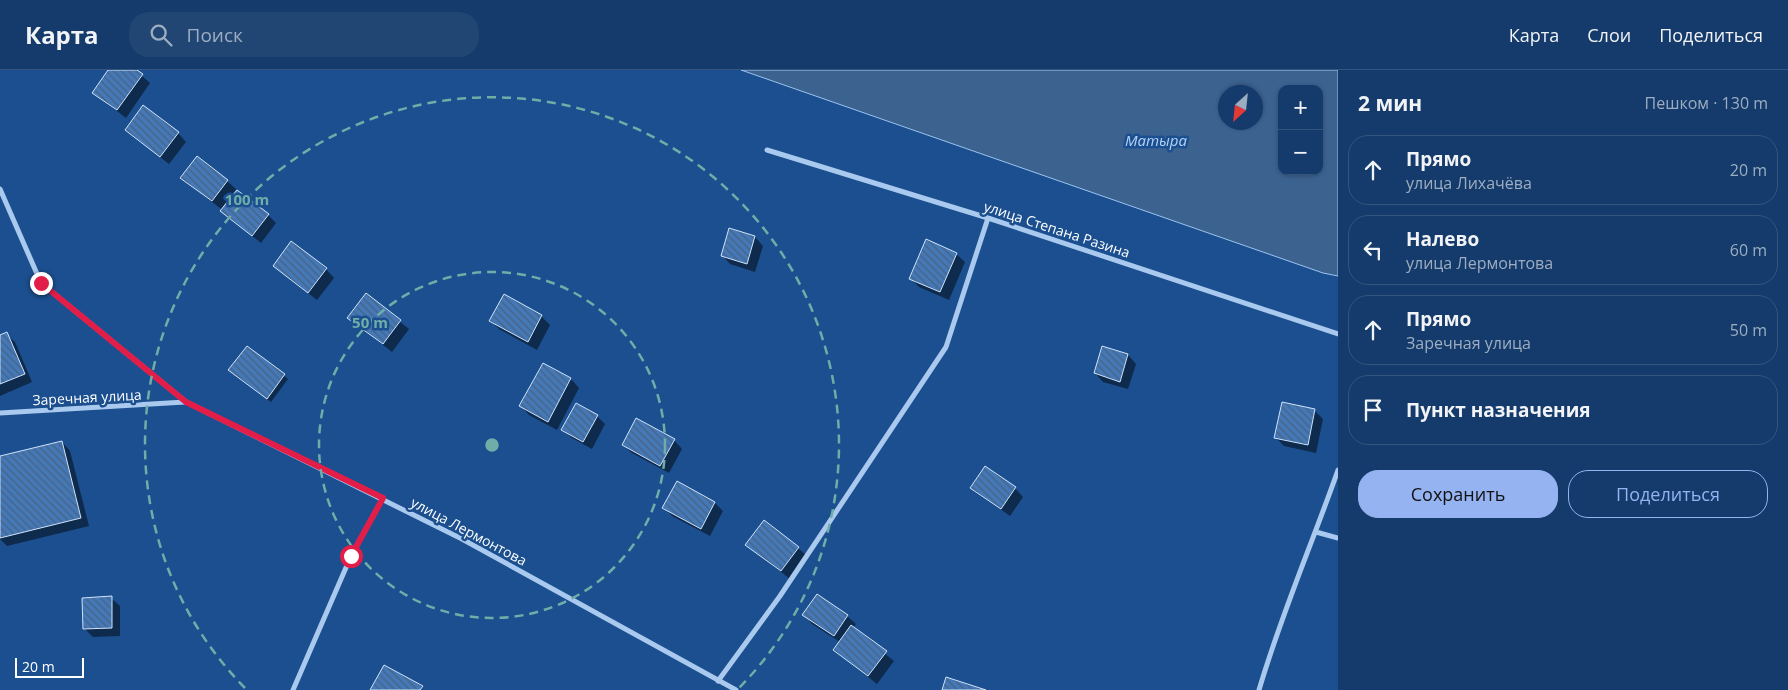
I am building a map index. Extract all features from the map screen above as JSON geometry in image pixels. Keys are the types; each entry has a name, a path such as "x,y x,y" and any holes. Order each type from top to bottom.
{"street":[{"name":"улица Степана Разина","path":"767,150 988,218 1338,334"},
{"name":"Заречная улица","path":"0,189 41,283 186,402"},
{"path":"718,681 780,596 946,347 988,218"},
{"name":"Заречная улица","path":"0,413 186,402"},
{"name":"улица Лермонтова","path":"186,402 383,498 462,539 736,690"},
{"path":"1258,690 1276,632 1316,532 1338,470"},
{"path":"293,690 351,556 383,498"},
{"path":"1316,532 1338,538"}],"water":[{"name":"Матыра","path":"741,70 1338,70 1338,276 1323,273"}],"building":[{"path":"108,70 137,70 143,74 117,110 92,93"},
{"path":"143,105 179,132 160,157 125,130"},
{"path":"197,156 228,180 212,201 180,178"},
{"path":"237,190 269,214 252,236 220,211"},
{"path":"729,228 755,236 747,264 721,256"},
{"path":"926,239 957,253 940,292 909,279"},
{"path":"291,241 327,268 308,293 273,266"},
{"path":"366,293 401,320 383,344 347,318"},
{"path":"504,294 542,315 528,342 489,321"},
{"path":"7,332 25,374 0,384 0,335"},
{"path":"247,346 285,374 267,399 228,370"},
{"path":"1102,346 1128,354 1120,382 1094,373"},
{"path":"543,363 571,378 548,422 519,406"},
{"path":"1282,402 1315,409 1308,445 1274,438"},
{"path":"576,403 598,415 583,442 561,430"},
{"path":"636,418 675,439 660,466 622,445"},
{"path":"62,441 81,518 0,538 0,456"},
{"path":"985,466 1016,487 1001,509 970,488"},
{"path":"677,481 715,502 701,529 662,508"},
{"path":"764,520 799,547 781,571 745,545"},
{"path":"817,594 848,615 834,636 802,615"},
{"path":"112,596 112,628 83,629 82,598"},
{"path":"851,625 887,651 868,676 833,650"},
{"path":"384,665 423,686 420,690 370,690"},
{"path":"946,677 986,690 942,690"}],"route":[{"path":"41,283 186,402 383,498 351,556"}]}
